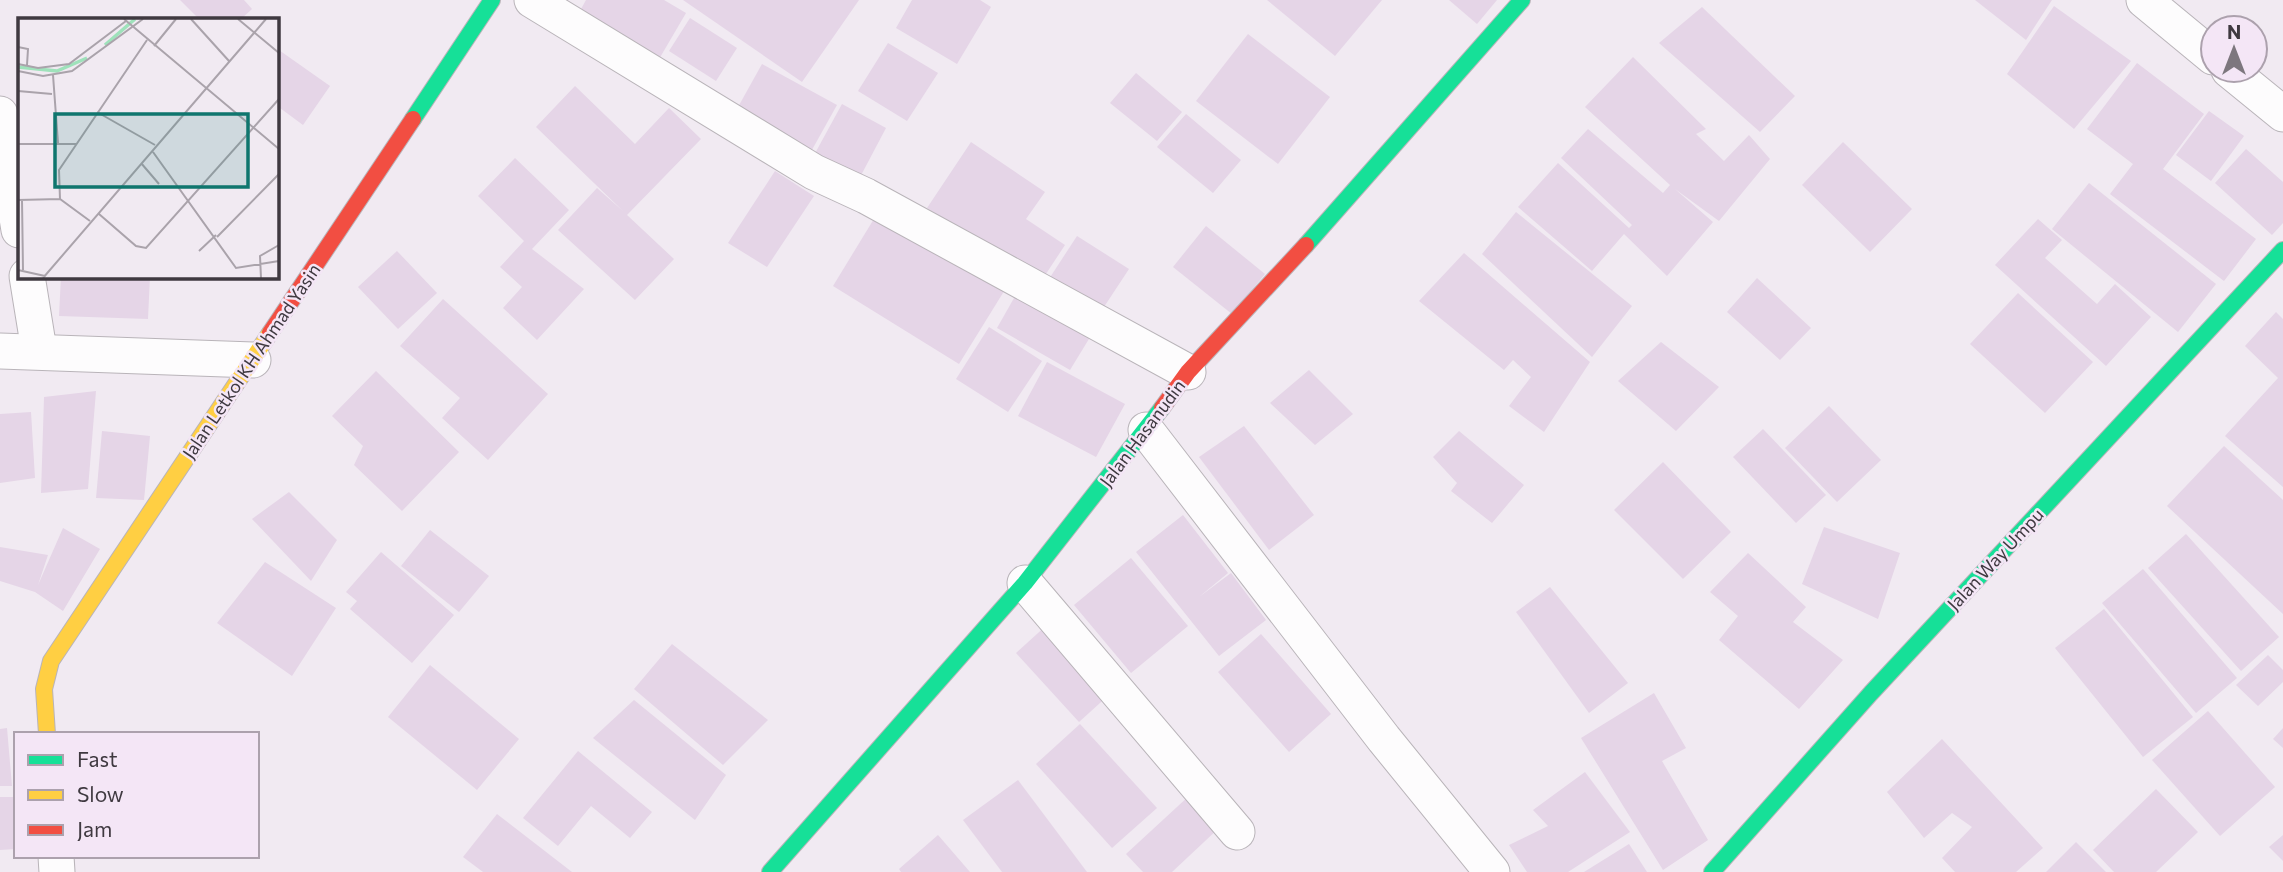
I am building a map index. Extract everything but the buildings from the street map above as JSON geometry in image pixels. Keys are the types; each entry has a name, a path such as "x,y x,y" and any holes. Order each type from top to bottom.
{"street":[{"name":"Jalan Letkol KH Ahmad Yasin","path":"47,732 44,689 51,661 492,0"},
{"path":"532,0 814,172 866,196 1188,372"},
{"name":"Jalan Hasanudin","path":"770,872 1025,583 1146,430 1188,372 1351,197 1522,0"},
{"path":"2144,0 2199,45"},
{"path":"2246,84 2283,114"},
{"path":"0,114 18,223"},
{"name":"Jalan Way Umpu","path":"1712,872 1880,683 2283,250"},
{"path":"27,278 39,350"},
{"path":"0,351 39,350 253,360"},
{"path":"1146,430 1384,738 1492,872"},
{"path":"1025,583 1237,832"}],"traffic: fast":[{"path":"413,119 492,0"},
{"path":"1306,245 1522,0"},
{"path":"1712,872 1871,693 2283,250"},
{"path":"770,872 1025,583 1162,408"}],"traffic: slow":[{"path":"47,732 44,689 51,661 270,333"}],"traffic: jam":[{"path":"270,333 413,119"},
{"path":"1162,408 1188,372 1306,245"}]}
